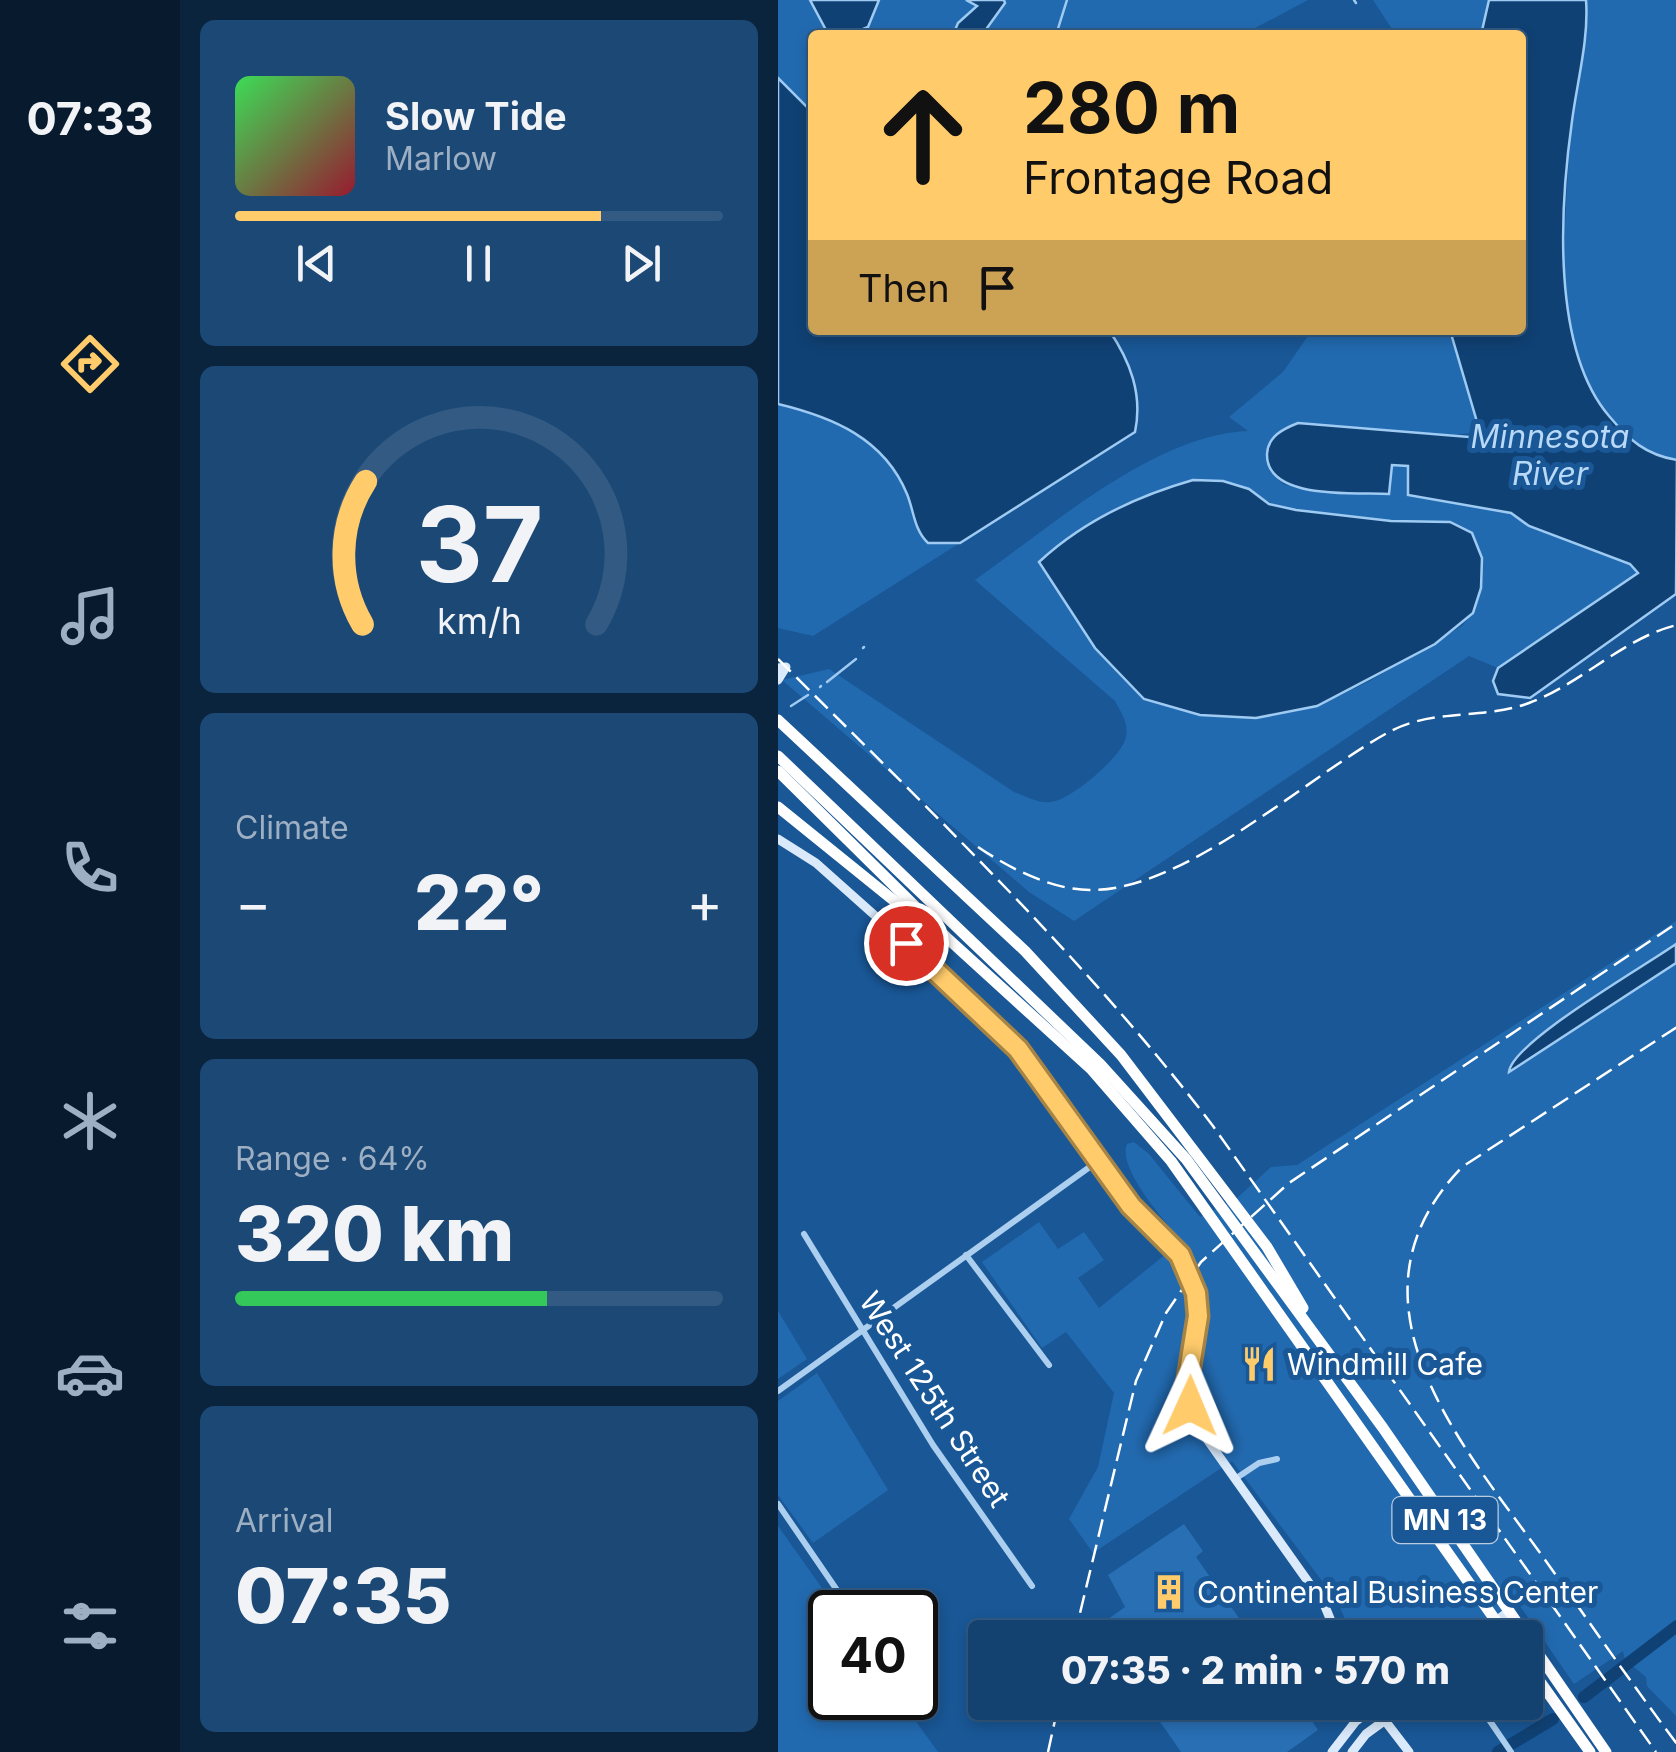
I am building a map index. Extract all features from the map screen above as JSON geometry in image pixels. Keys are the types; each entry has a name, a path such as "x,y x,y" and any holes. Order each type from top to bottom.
{"highway":[{"path":"778,720 1025,950 1121,1054 1187,1136 1275,1258 1322,1343"},
{"name":"MN 13","path":"778,756 1135,1100 1186,1159 1322,1343 1515,1620"},
{"name":"MN 13","path":"778,771 1090,1069 1171,1161 1495,1620"},
{"path":"778,807 975,963"},
{"name":"MN 13","path":"1543,1661 1606,1752"},
{"path":"1543,1686 1590,1752"}],"street":[{"path":"778,668 786,667 778,680"},
{"path":"778,839 816,863 991,1019 1131,1206 1180,1255 1189,1272 1198,1316 1187,1385 1199,1428 1324,1604 1331,1620"},
{"path":"778,1391 1100,1160"},
{"name":"West 125th Street","path":"804,1234 932,1444 1032,1586"},
{"path":"966,1255 1048,1365"},
{"path":"1236,1480 1259,1463 1278,1459"},
{"path":"778,1504 837,1590"},
{"path":"1497,1620 1509,1611"},
{"path":"1332,1752 1357,1720"},
{"path":"1352,1752 1384,1720 1409,1752"},
{"path":"1490,1720 1511,1752"}],"shaded area":[{"path":"778,0 1308,0 1251,30 808,30 808,335 1112,335 1129,366 1136,391 1137,418 1135,432 813,636 778,628"},
{"path":"1373,0 1489,0 1482,30 1393,30"},
{"path":"1542,0 1676,0 1676,460 1649,452 1621,430 1593,391 1578,358 1565,286 1564,249 1577,84 1570,57"},
{"path":"1309,335 1451,335 1480,432 1267,456 1271,472 1284,485 1389,493 1392,465 1409,466 1490,508 1511,513 1529,526 1630,564 1638,573 1498,668 1469,656 1074,921 1029,892 782,680 829,669 1014,792 1046,802 1071,794 1106,766 1122,745 1127,732 1124,718 1115,701 975,580 1104,487 1140,466 1212,436 1248,431 1229,417 1283,372","holes":["1193,480 1251,490 1275,505 1322,514 1450,522 1482,557 1481,588 1473,613 1462,626 1370,681 1317,706 1145,699 1095,648 1039,562 1073,535 1131,502"]},
{"path":"1676,921 1676,1716 1647,1686 1646,1677 1625,1660 1623,1651 1574,1684 1543,1639 1543,1620 1530,1620 1520,1606 1494,1620 1345,1620 1337,1601 1232,1461 1093,1553 1069,1519 1098,1467 1114,1393 1066,1332 1042,1348 982,1262 1039,1222 1058,1249 1084,1232 1104,1260 1078,1278 1099,1308 1182,1241 1136,1180 1129,1167 1127,1144 1134,1142 1149,1154 1200,1217 1237,1198 1271,1167 1297,1165"},
{"path":"778,1311 807,1359 778,1379"},
{"path":"817,1373 888,1490 813,1543 778,1495 778,1401"},
{"path":"778,1526 823,1590 808,1590 808,1720 915,1720 938,1752 778,1752"}],"water":[{"path":"810,0 879,0 868,27 826,30"},
{"path":"966,0 1005,3 986,30 955,30 958,23 977,6"},
{"name":"Minnesota River","path":"1489,0 1586,0 1565,193 1564,275 1569,315 1590,387 1609,416 1639,445 1677,460 1676,594 1530,698 1498,694 1493,681 1498,668 1638,573 1630,564 1529,526 1511,513 1408,495 1408,466 1392,465 1389,494 1336,493 1297,487 1281,480 1271,469 1267,454 1273,438 1298,423 1469,437 1480,432 1451,335 1526,335 1526,30 1482,30"},
{"path":"778,78 808,108 808,335 1112,335 1133,378 1137,418 1135,432 960,543 928,543 897,475 870,444 836,423 778,404"},
{"path":"1193,480 1223,481 1249,489 1269,504 1296,510 1391,521 1450,522 1472,533 1482,558 1481,588 1473,613 1435,644 1317,706 1256,718 1200,715 1144,699 1095,648 1039,562 1111,512"},
{"path":"1676,944 1676,963 1509,1072 1532,1042 1555,1024"}],"building":[{"name":"Continental Business Center","path":"1184,1524 1203,1551 1196,1557 1240,1620 1107,1620 1125,1607 1108,1575"},
{"path":"1159,1720 1311,1720 1318,1730 1287,1752 1181,1752"}],"waterway":[{"path":"1058,30 1067,0"},
{"path":"827,682 856,659"},
{"path":"791,706 808,695"},
{"path":"1584,1697 1677,1626"},
{"path":"1498,1752 1553,1719"}],"railway":[{"path":"978,847 1017,870 1061,886 1090,890 1127,885 1166,872 1205,852 1389,732 1423,720 1529,703 1638,640 1677,625"},
{"path":"778,659 1003,885 1163,1063 1213,1126 1656,1752"},
{"path":"1078,1620 1136,1381 1166,1313 1201,1262 1289,1183 1677,923"},
{"path":"1677,1027 1462,1167 1425,1217 1409,1268 1410,1319 1424,1369 1448,1419 1478,1467 1677,1744"},
{"path":"1048,1752 1055,1720"}],"place":[{"name":"Windmill Cafe","path":"1259,1364"},
{"name":"Continental Business Center","path":"1169,1592"}],"route":[{"path":"906,943 991,1019 1018,1049 1131,1206 1180,1255 1196,1293 1198,1316 1187,1385 1190,1406"}]}
